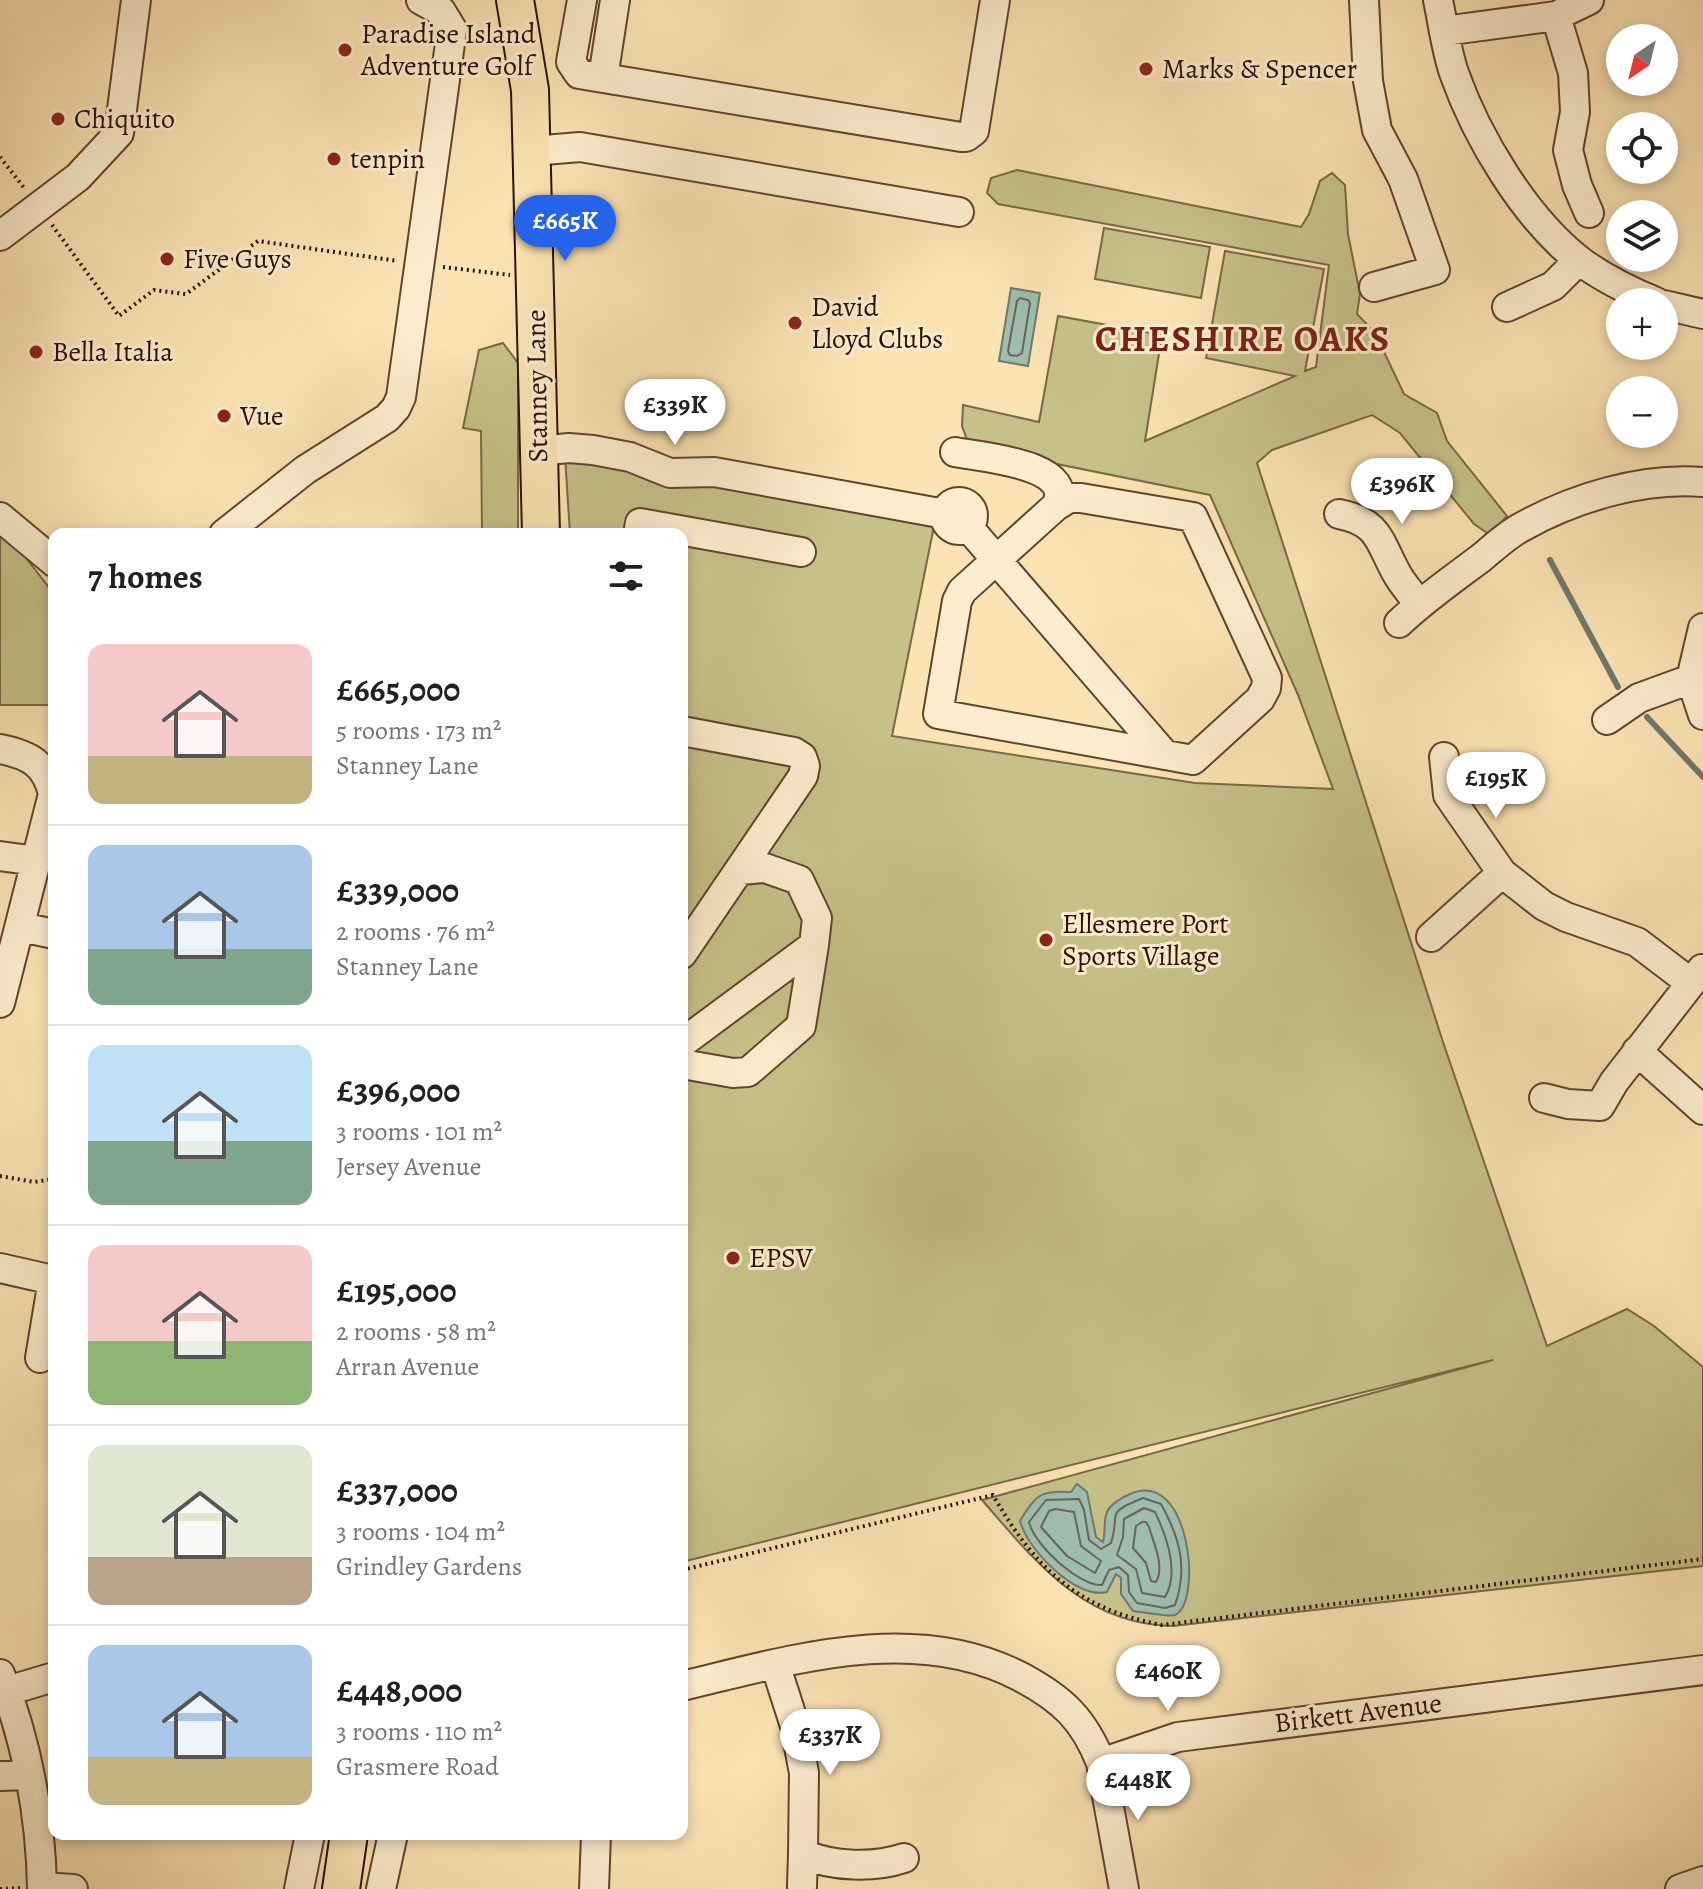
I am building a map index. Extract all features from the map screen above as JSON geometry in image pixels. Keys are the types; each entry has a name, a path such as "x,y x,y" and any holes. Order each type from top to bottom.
{"main road":[{"name":"Stanney Lane","path":"515,0 530,90 541,528"},
{"path":"341,1889 348,1840"}],"street":[{"path":"0,236 78,177 119,133 136,0"},
{"path":"232,528 305,470 387,418 401,397 452,29 441,11 421,0"},
{"path":"582,0 571,62 579,74 966,137 974,131 995,0"},
{"path":"603,78 615,0"},
{"path":"1364,0 1368,81 1377,130 1403,179 1435,270 1374,287"},
{"path":"1438,0 1453,71 1472,118 1495,160 1532,212 1579,260 1623,288"},
{"path":"1444,31 1520,11 1556,16 1589,0"},
{"path":"1556,16 1573,73 1575,112 1568,150 1577,185 1589,213"},
{"path":"532,151 580,147 959,212"},
{"path":"1507,307 1553,286 1579,260"},
{"path":"1678,308 1703,314"},
{"path":"538,451 580,449 630,457 671,453 714,472 957,520 996,559 1165,755"},
{"path":"955,452 1051,476 1058,486 1060,498 1056,506"},
{"path":"1354,511 1380,540 1399,578 1409,613 1519,529 1570,505 1659,482 1703,482"},
{"path":"1069,498 1193,517 1267,678 1266,688 1260,699 1193,760 938,714 957,601 970,583 996,559 1069,498"},
{"path":"0,517 48,557"},
{"path":"639,528 640,523 668,528"},
{"path":"688,532 801,552"},
{"path":"1703,628 1691,679 1703,715"},
{"path":"1607,720 1639,698 1691,679"},
{"path":"688,732 794,752 804,761 803,776 688,945"},
{"path":"0,749 46,764"},
{"path":"1444,757 1448,795 1502,873 1544,906 1637,942 1697,976 1637,1051 1600,1106 1568,1104 1544,1098"},
{"path":"0,1003 48,815"},
{"path":"0,856 37,861"},
{"path":"688,1065 733,1073 748,1072 801,1026 817,918 799,880 765,868 740,870"},
{"path":"1431,937 1502,873"},
{"path":"21,927 48,933"},
{"path":"688,1039 814,945"},
{"path":"1637,1051 1703,1110"},
{"path":"0,1268 48,1279"},
{"path":"40,1358 48,1313"},
{"path":"688,1685 839,1651 904,1649 980,1659 1024,1678 1064,1704 1093,1741 1101,1763 1124,1889"},
{"path":"775,1664 795,1726 804,1773 802,1886"},
{"name":"Birkett Avenue","path":"1101,1763 1178,1737 1703,1670"},
{"path":"48,1678 4,1682 39,1822 42,1888 73,1889"},
{"path":"0,1776 29,1775"},
{"path":"299,1889 309,1840"},
{"path":"381,1889 392,1840"},
{"path":"594,1889 596,1840"},
{"path":"803,1854 819,1861 884,1865 904,1858"},
{"path":"1680,1889 1703,1881"}],"path":[{"path":"0,157 119,316 154,290 186,294 258,241 536,278"},
{"path":"0,1176 34,1182 48,1180"},
{"path":"688,1569 993,1495 1017,1535 1047,1571 1079,1596 1137,1620 1162,1625 1703,1559"}],"shaded area":[{"name":"Ellesmere Port Sports Village","path":"1017,170 1301,227 1309,214 1320,181 1332,173 1345,185 1348,234 1360,294 1357,314 1375,333 1404,394 1437,413 1447,441 1507,516 1490,535 1474,524 1400,433 1372,415 1272,450 1257,463 1443,1042 1547,1346 1627,1309 1654,1326 1703,1367 1703,1566 1173,1626 1141,1623 1113,1615 1088,1602 1043,1567 982,1500 1493,1360 688,1561 688,528 570,528 565,456 934,526 892,736 1195,783 1333,789 1298,695 1210,495 1037,460 967,440 962,426 963,405 1039,422 1058,316 1162,335 1145,441 1295,376 1206,358 1225,251 1324,269 1305,371 1316,367 1329,265 998,204 987,193 991,178"},
{"path":"1104,228 1210,247 1201,298 1095,279"},
{"path":"503,343 518,363 518,528 482,528 481,431 463,428 479,350"},
{"path":"0,524 48,586 48,705 0,705"}],"water":[{"path":"1011,288 1040,293 1028,366 999,361"},
{"path":"1077,1484 1087,1492 1096,1537 1103,1542 1106,1515 1117,1501 1130,1494 1150,1491 1166,1500 1178,1517 1186,1540 1189,1564 1184,1605 1175,1615 1133,1611 1121,1594 1121,1578 1116,1574 1107,1592 1081,1588 1054,1570 1032,1545 1020,1521 1030,1505 1045,1493 1071,1492"}],"waterway":[{"path":"1550,560 1618,687"},
{"path":"1647,717 1703,777"}],"place":[{"name":"Paradise Island Adventure Golf","path":"345,50"},
{"name":"Marks & Spencer","path":"1146,69"},
{"name":"Chiquito","path":"58,119"},
{"name":"tenpin","path":"334,159"},
{"name":"Five Guys","path":"167,259"},
{"name":"David Lloyd Clubs","path":"795,323"},
{"name":"Bella Italia","path":"36,352"},
{"name":"Vue","path":"224,416"},
{"name":"Ellesmere Port Sports Village","path":"1046,940"},
{"name":"EPSV","path":"733,1258"}],"district":[{"name":"CHESHIRE OAKS","path":"1243,338"}]}
